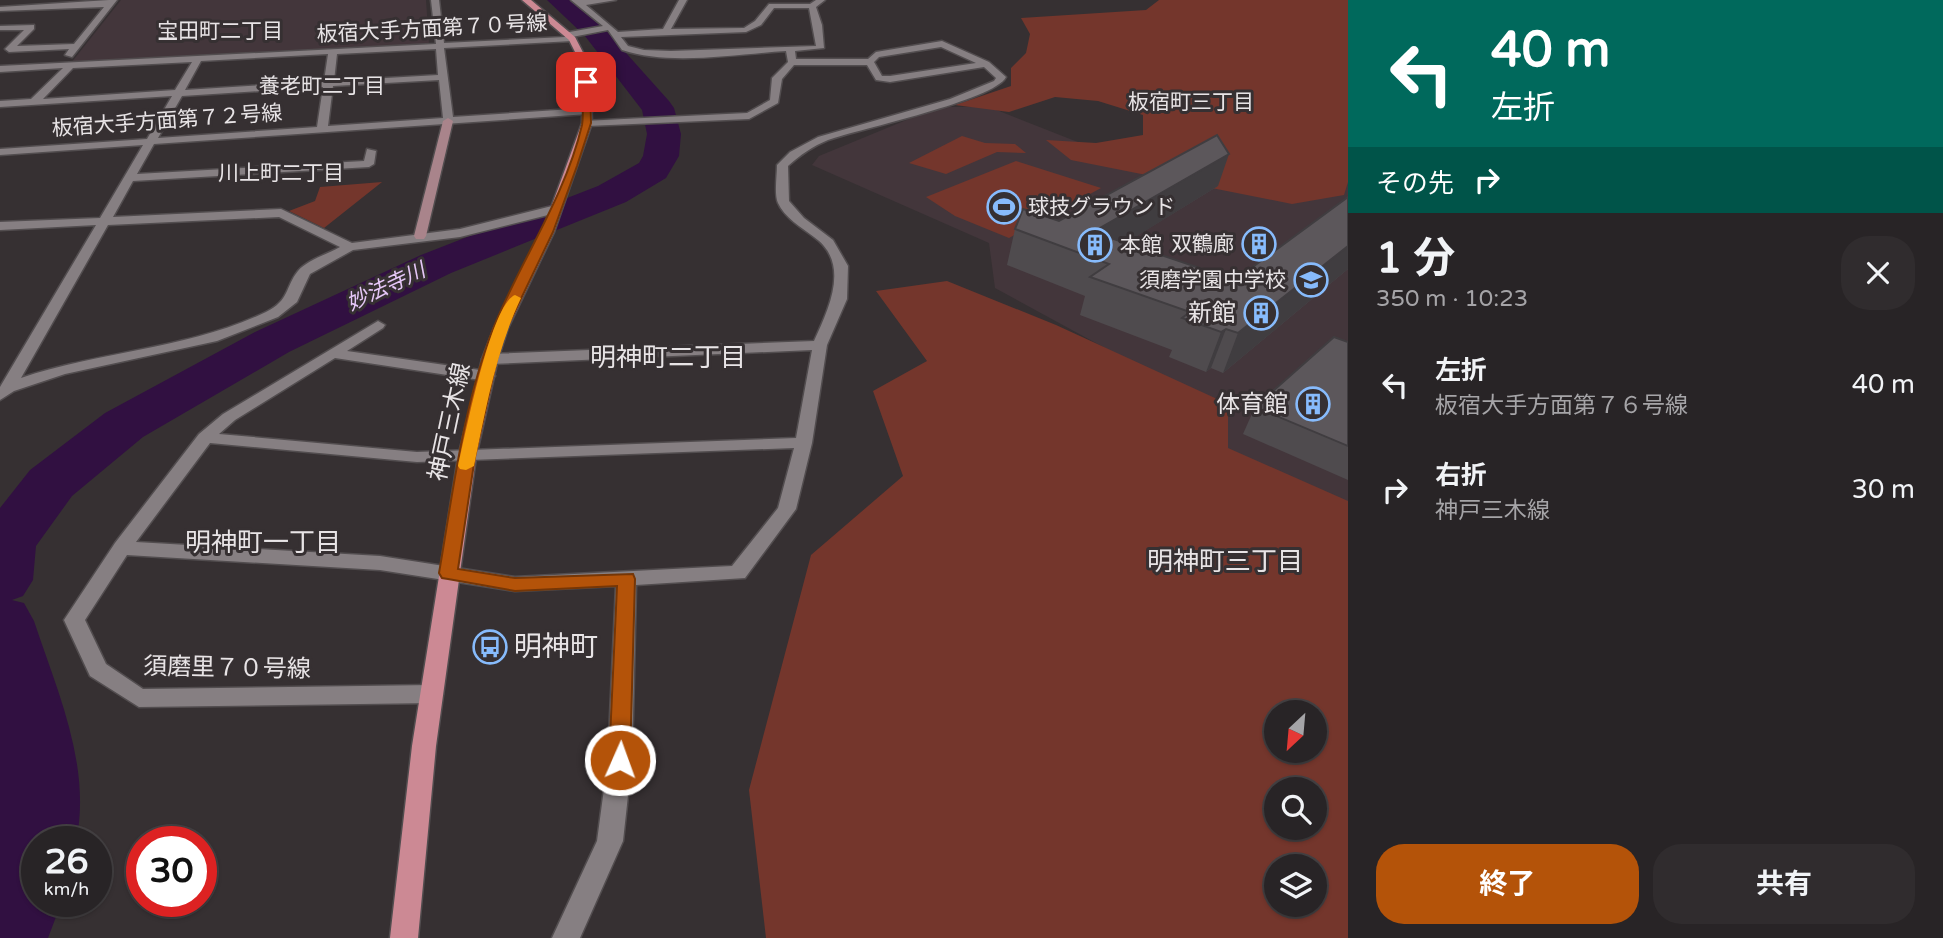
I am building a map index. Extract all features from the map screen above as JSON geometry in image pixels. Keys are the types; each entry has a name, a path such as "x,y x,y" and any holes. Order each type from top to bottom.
{"main road":[{"name":"神戸三木線","path":"404,938 432,694 467,457 500,328 548,232 587,123 586,65 569,37 526,0"}],"street":[{"path":"420,236 448,121 435,0"},
{"path":"578,2 612,0"},
{"path":"666,31 683,0"},
{"path":"578,2 613,31 625,48 653,54 721,54 820,48 818,25 812,6 821,0"},
{"path":"0,9 111,2"},
{"path":"34,102 65,66 76,46 111,2"},
{"name":"板宿大手方面第７０号線","path":"0,69 440,46 569,37 581,32 746,30 758,23 772,5 812,6"},
{"path":"5,18 19,8"},
{"path":"88,15 101,15"},
{"path":"5,18 34,18"},
{"path":"0,29 31,27 9,50 76,46"},
{"path":"122,548 380,563 515,584 738,573 787,509 804,443 820,345 840,299 841,266 827,240 800,221 783,202 782,165 795,152 819,139 901,118 894,116 953,101 998,83 1000,77 986,64 942,44 876,55 870,62 792,62 777,78 775,101 749,116 587,123"},
{"path":"0,47 12,46"},
{"path":"790,48 792,62"},
{"path":"322,130 333,52"},
{"path":"4,392 198,59"},
{"path":"870,62 879,78 890,79 986,64"},
{"path":"0,104 443,78"},
{"name":"板宿大手方面第７２号線","path":"0,152 588,111"},
{"path":"131,178 369,164 372,151"},
{"path":"4,392 61,370 212,338 273,314 292,299 304,272 350,247 460,233 555,211"},
{"path":"0,226 281,213 350,247"},
{"name":"須磨里７０号線","path":"378,325 229,417 205,438 122,548 74,620 98,670 139,698 432,694"},
{"path":"332,353 488,368 820,345"},
{"path":"205,438 417,457 804,443"},
{"path":"566,938 610,841 620,760 626,579"}],"shaded area":[{"path":"121,0 426,0 429,44 71,63"},
{"path":"1159,0 1348,0 1348,182 1344,195 1292,204 1071,160 1046,140 1096,143 1143,135 1143,115 1098,101 1055,97 1009,112 955,105 1011,86 1011,68 1026,53 1030,34 1021,18 1146,10"},
{"path":"938,107 989,107 1159,174 1348,154 1348,522 1203,463 1206,403 995,288 989,243 812,165 819,156"},
{"path":"962,136 985,143 1015,144 1026,153 997,152 946,174 909,163"},
{"name":"球技グラウンド","path":"1016,161 1101,188 1009,238 955,216 926,197"},
{"path":"382,182 324,228 289,211 315,201 320,187"},
{"path":"947,281 1056,325 1228,404 1228,448 1348,501 1348,938 766,938 749,790 811,555 903,476 873,391 927,361 876,291"}],"building":[{"path":"1217,135 1229,154 1093,232 1235,280 1348,197 1348,246 1238,333 1226,329 1221,332 1182,318 1190,312 1090,277 1109,264 1015,229 1023,209 1059,221"},
{"path":"1334,337 1348,342 1348,446 1255,407"}],"waterway":[{"name":"妙法寺川","path":"0,580 5,544 51,483 124,425 272,342 436,264 612,194 653,170 661,156 664,134 658,108 629,76 594,30 559,0"},
{"name":"妙法寺川","path":"0,621 38,751 39,823 22,892 3,938"}],"slow traffic":[{"path":"466,466 490,359 500,328 515,298"}],"place":[{"name":"球技グラウンド","path":"1004,207"},
{"name":"双鶴廊","path":"1259,244"},
{"name":"本館","path":"1095,245"},
{"name":"須磨学園中学校","path":"1311,280"},
{"name":"新館","path":"1261,313"},
{"name":"体育館","path":"1313,404"},
{"name":"明神町","path":"490,647"}],"district":[{"name":"宝田町二丁目","path":"220,31"},
{"name":"養老町二丁目","path":"322,86"},
{"name":"板宿町三丁目","path":"1191,102"},
{"name":"川上町二丁目","path":"281,173"},
{"name":"明神町二丁目","path":"668,357"},
{"name":"明神町一丁目","path":"263,542"},
{"name":"明神町三丁目","path":"1225,561"}],"route":[{"path":"586,82 587,123 548,232 500,328 490,359 467,457 448,573 515,584 626,579 620,760"}]}
